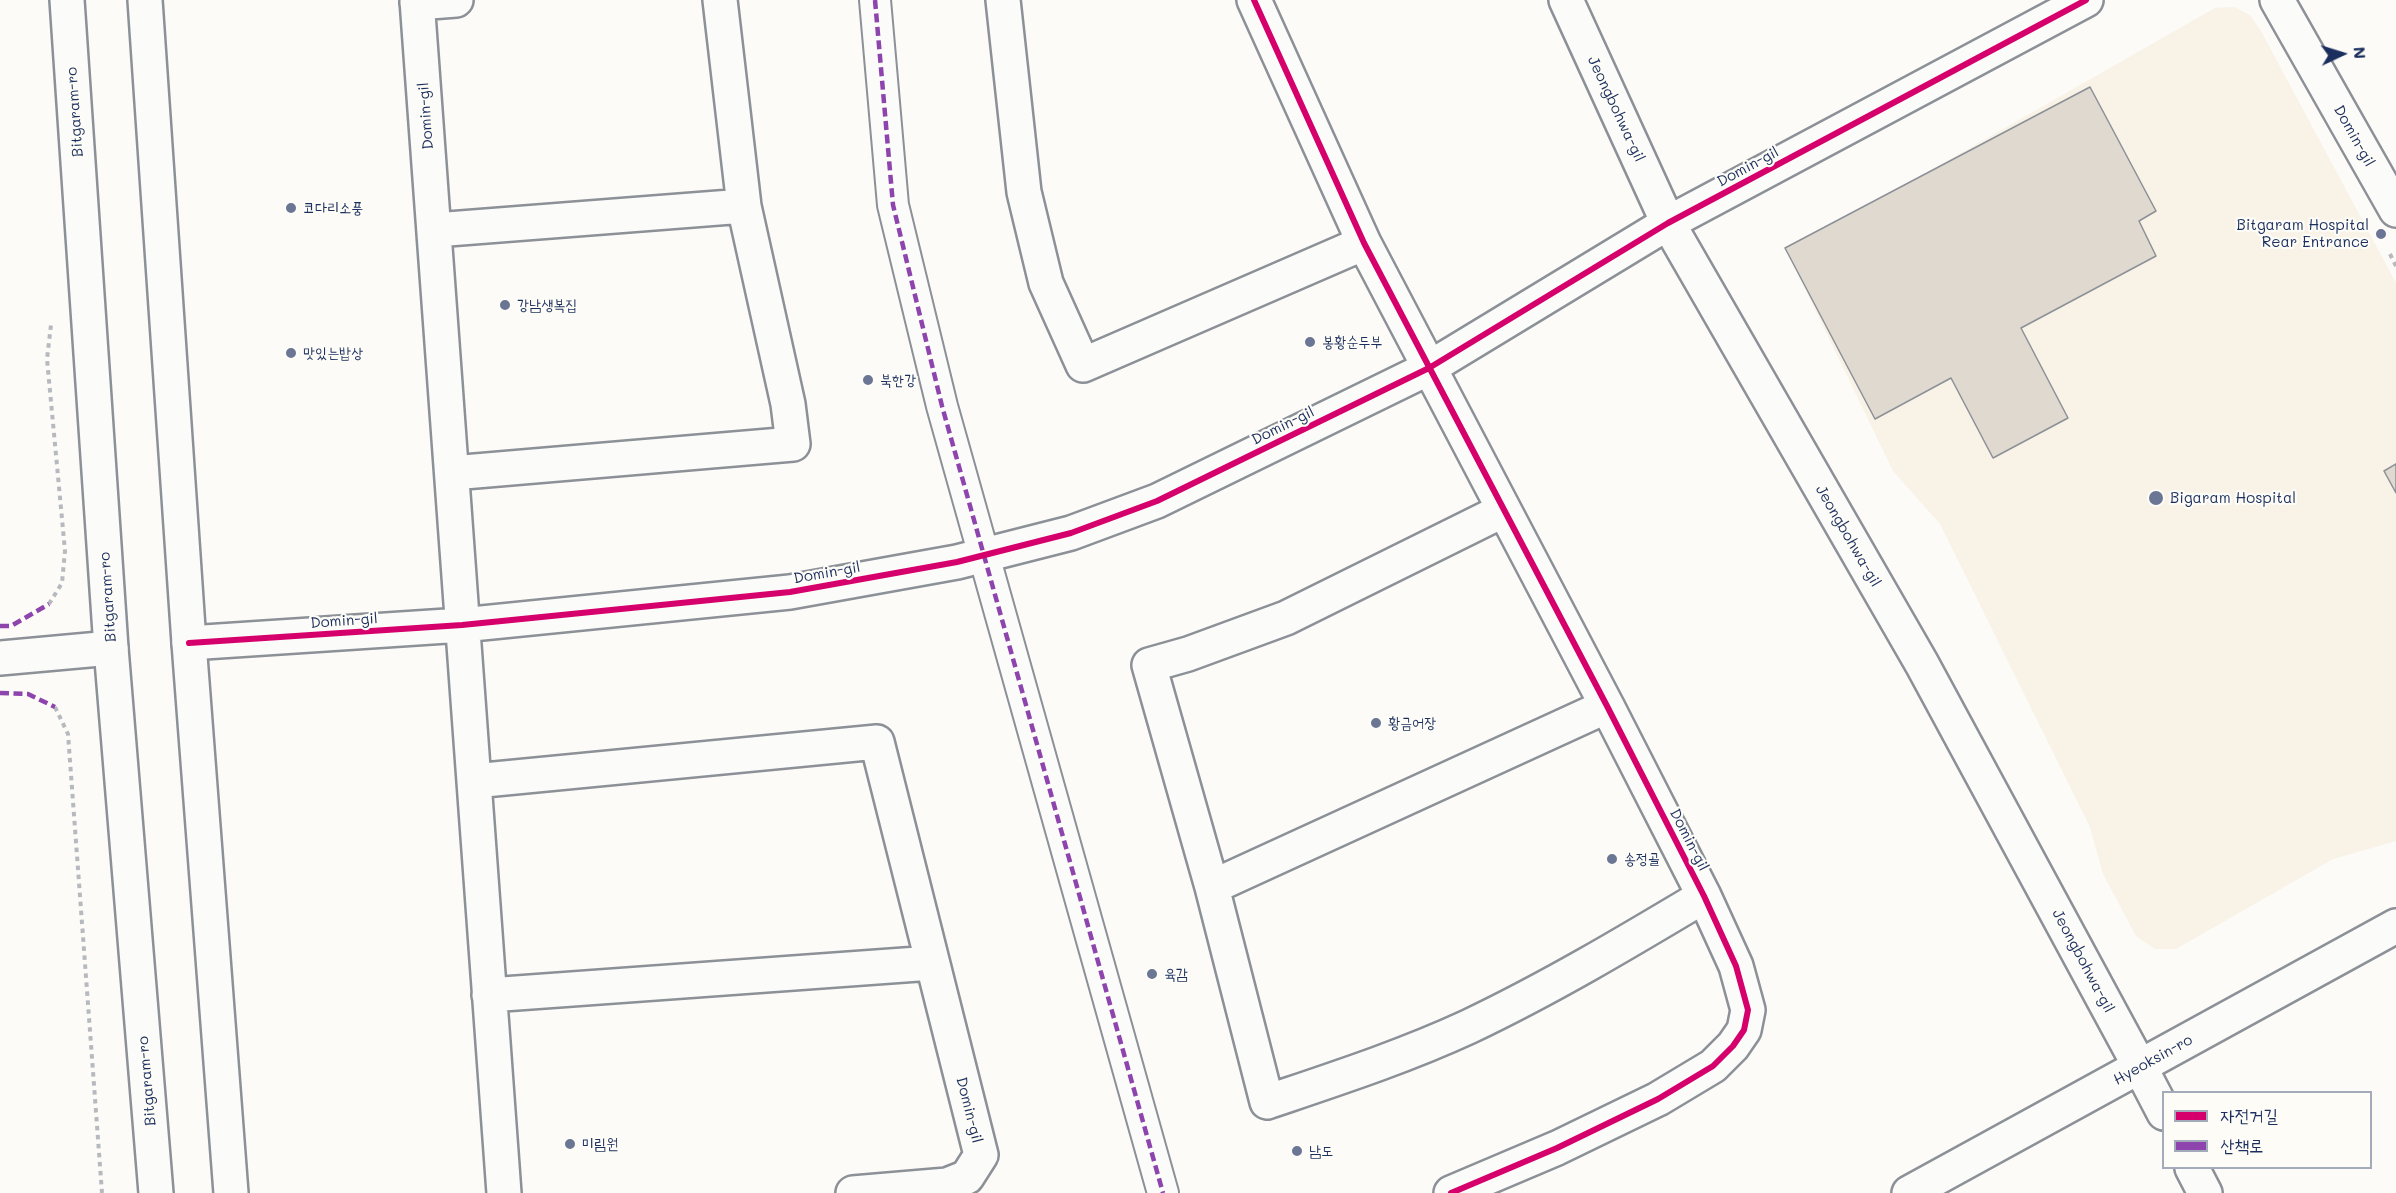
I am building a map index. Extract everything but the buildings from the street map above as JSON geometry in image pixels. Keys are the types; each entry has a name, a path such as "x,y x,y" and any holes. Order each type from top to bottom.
{"street":[{"name":"Bitgaram-ro","path":"67,0 111,648 156,1193"},
{"path":"145,0 189,643 231,1193"},
{"name":"Domin-gil","path":"456,0 417,2 504,1193"},
{"path":"452,472 793,444 788,404 744,206 720,0"},
{"path":"875,0 892,205 942,406 1163,1193"},
{"path":"1003,0 1024,192 1046,283 1083,364 1364,243"},
{"name":"Domin-gil","path":"1254,0 1364,243 1704,896 1736,966 1748,1010 1743,1030 1733,1046 1713,1066 1658,1099 1557,1148 1451,1193"},
{"name":"Jeongbohwa-gil","path":"1566,0 1668,224 1922,664 2162,1111"},
{"name":"Domin-gil","path":"189,643 462,625 790,592 984,555 1071,533 1157,501 1429,368 1668,224 2085,0"},
{"name":"Domin-gil","path":"2277,0 2396,210"},
{"path":"435,230 744,206"},
{"path":"1504,510 1286,618 1188,654 1149,665 1212,887 1267,1102 1376,1065 1468,1027 1582,968 1704,896"},
{"path":"0,658 111,648"},
{"path":"1212,887 1607,706"},
{"name":"Domin-gil","path":"474,781 877,742 981,1155 967,1177 947,1185 853,1193"},
{"name":"Hyeoksin-ro","path":"1909,1193 2396,926"},
{"path":"489,995 932,963"},
{"path":"2193,1169 2205,1193"}],"path":[{"path":"2390,255 2396,266"},
{"path":"55,707 68,734 102,1193"}],"shaded area":[{"name":"Bigaram Hospital","path":"2234,7 2250,15 2261,31 2396,283 2396,841 2333,859 2176,949 2155,949 2136,936 2103,874 2090,827 1940,524 1893,471 1793,264 1798,246 2215,8"}],"marked path":[{"path":"875,0 893,205 942,406 1163,1193"},
{"path":"0,626 11,626 49,604"},
{"path":"0,693 28,694 55,707"}],"cycle path":[{"path":"1254,0 1364,243 1704,896 1736,966 1748,1010 1744,1030 1733,1046 1713,1066 1658,1099 1557,1148 1451,1193"},
{"path":"189,643 462,625 790,592 957,562 1071,533 1157,501 1429,368 1668,223 2086,0"}],"place":[{"name":"코다리소풍","path":"291,208"},
{"name":"Bitgaram Hospital Rear Entrance","path":"2381,234"},
{"name":"강남생복집","path":"505,305"},
{"name":"봉황순두부","path":"1310,342"},
{"name":"맛있는밥상","path":"291,353"},
{"name":"북한강","path":"868,380"},
{"name":"Bigaram Hospital","path":"2156,498"},
{"name":"황금어장","path":"1376,723"},
{"name":"송정골","path":"1612,859"},
{"name":"육감","path":"1152,974"},
{"name":"미림원","path":"570,1144"},
{"name":"남도","path":"1297,1151"}]}
